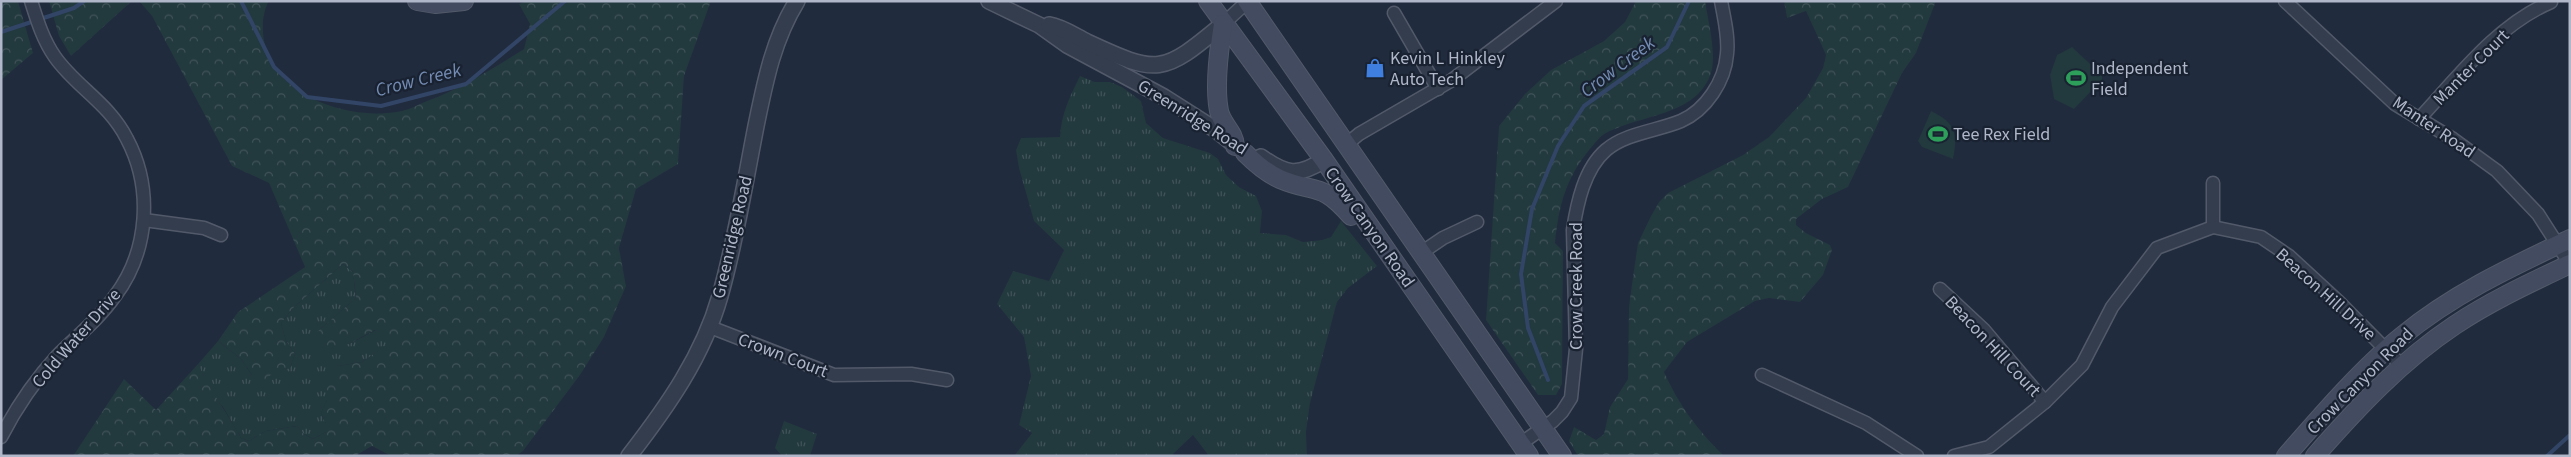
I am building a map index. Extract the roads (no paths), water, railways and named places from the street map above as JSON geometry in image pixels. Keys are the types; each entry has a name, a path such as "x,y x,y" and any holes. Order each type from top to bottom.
{"main road":[{"path":"417,1 435,4 464,1"},
{"name":"Crow Canyon Road","path":"1208,1 1324,160 1524,450"},
{"name":"Crow Canyon Road","path":"1247,1 1562,456"},
{"path":"1223,24 1219,46 1218,106 1223,121 1232,131 1240,150 1262,169 1280,179 1324,190 1336,198 1365,232 1386,249"},
{"path":"1324,160 1346,144"},
{"name":"Crow Canyon Road","path":"2286,456 2386,349 2424,319 2467,291 2564,242"},
{"name":"Crow Canyon Road","path":"2315,456 2351,415 2402,366 2433,340 2475,312 2570,264"}],"street":[{"name":"Greenridge Road","path":"629,456 683,380 710,327 729,260 768,68 784,24 798,1"},
{"name":"Greenridge Road","path":"988,1 1039,25 1067,45 1192,114 1240,150 1260,156 1274,166 1288,172 1299,173 1310,169 1324,160"},
{"path":"1223,24 1247,1"},
{"path":"1346,144 1359,134 1438,89 1540,6 1556,1"},
{"name":"Crow Creek Road","path":"1524,450 1543,428 1562,412 1571,398 1576,349 1573,230 1576,211 1588,175 1606,150 1618,143 1682,121 1708,99 1719,83 1728,54 1721,1"},
{"name":"Manter Road","path":"2284,1 2395,104 2453,139 2497,171 2564,242 2570,264"},
{"name":"Manter Court","path":"2419,119 2490,43 2532,11 2551,2"},
{"name":"Cold Water Drive","path":"1,437 11,417 35,382 57,357 101,314 124,284 139,249 144,220 140,174 128,139 110,113 55,58 40,28 32,6"},
{"path":"1394,13 1438,89"},
{"name":"Greenridge Road","path":"1039,25 1054,26 1129,61 1147,66 1176,61 1223,24"},
{"path":"1954,456 1988,447 2045,402 2082,365 2112,307 2157,248 2213,227 2213,183"},
{"path":"144,220 204,228 220,235"},
{"path":"1421,253 1443,238 1477,222"},
{"name":"Beacon Hill Drive","path":"2213,227 2261,237 2289,256 2402,366"},
{"name":"Beacon Hill Court","path":"1940,289 1984,330 2045,402"},
{"name":"Crown Court","path":"710,327 834,375 911,374 947,380"},
{"path":"1762,375 1866,423 1917,456"}],"waterway":[{"name":"Crow Creek","path":"1,32 74,8 84,1"},
{"name":"Crow Creek","path":"241,1 274,67 307,97 381,106 466,84 565,1"},
{"name":"Crow Creek","path":"1548,380 1528,328 1521,274 1532,209 1558,146 1584,106 1667,47 1689,1"},
{"name":"Crow Creek","path":"2547,456 2570,435"}],"place":[{"name":"Kevin L Hinkley Auto Tech","path":"1375,68"},
{"name":"Independent Field","path":"2076,78"},
{"name":"Tee Rex Field","path":"1938,134"}]}
